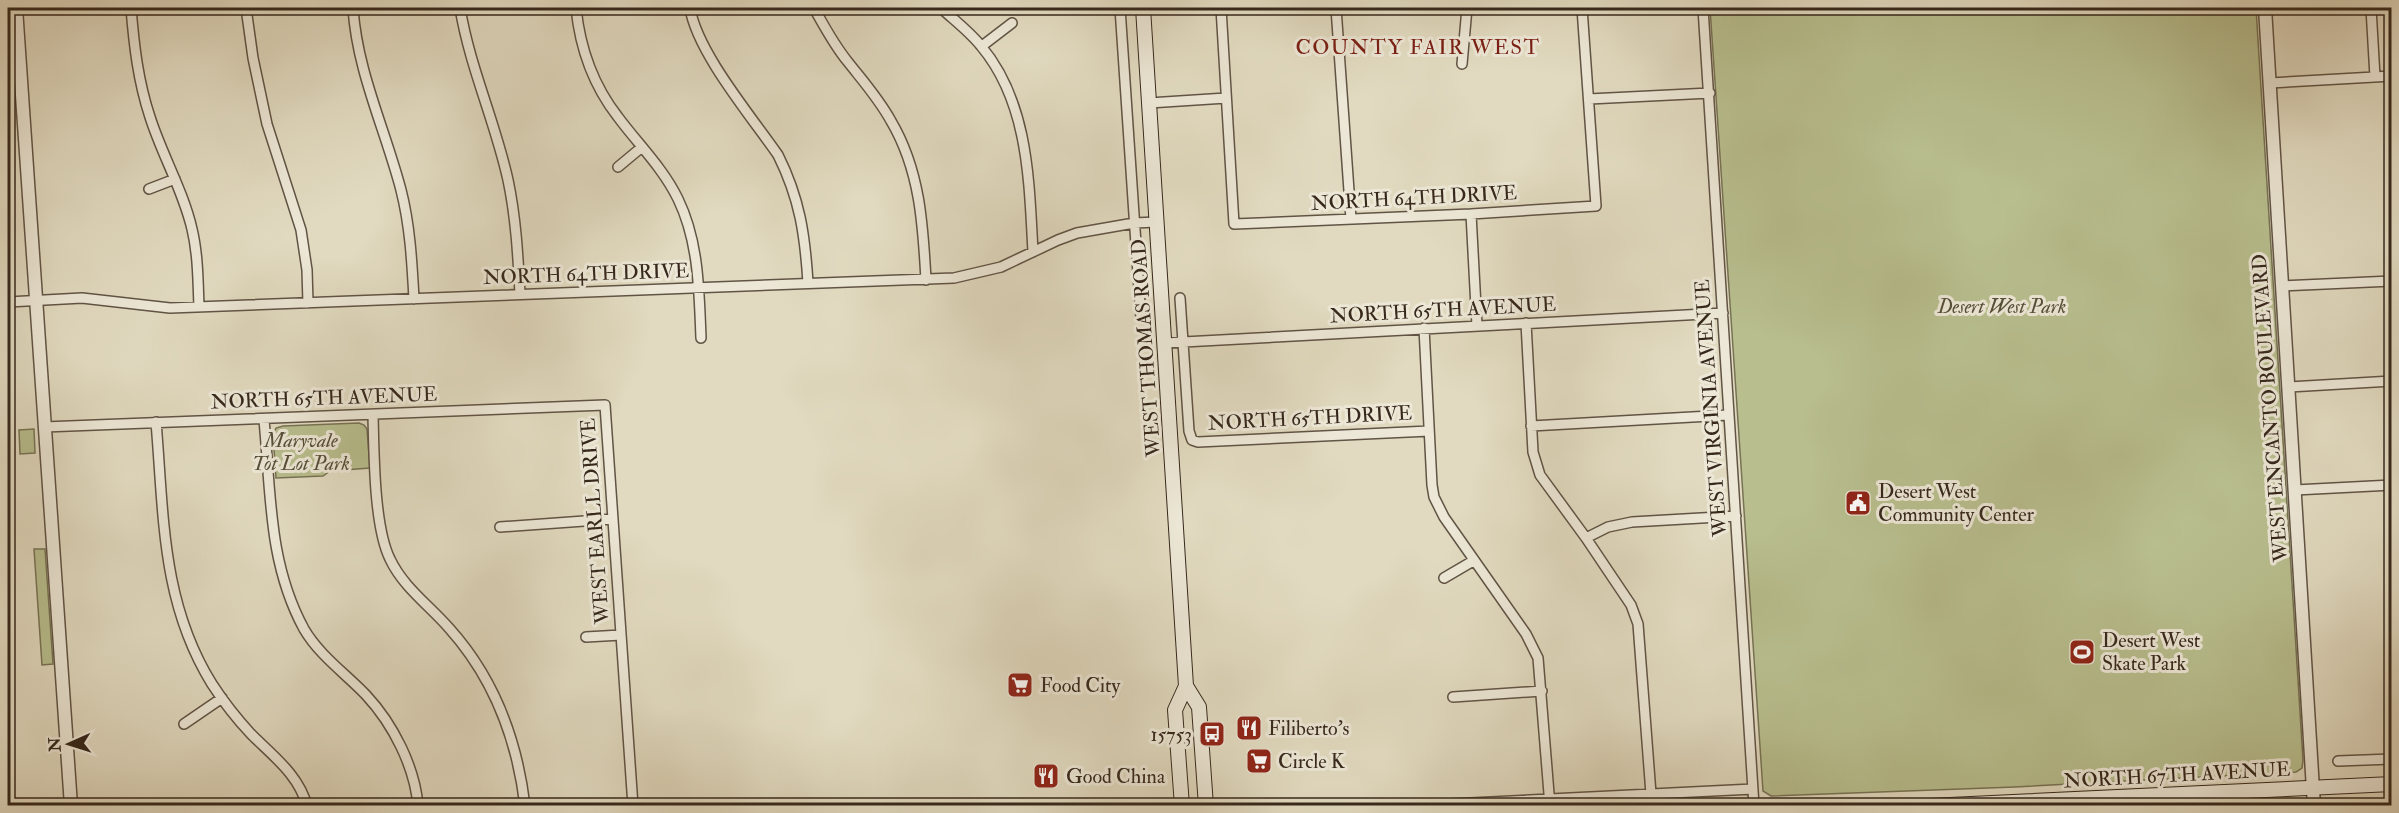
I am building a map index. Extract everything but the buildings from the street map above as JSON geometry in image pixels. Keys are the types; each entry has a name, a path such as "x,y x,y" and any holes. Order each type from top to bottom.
{"main road":[{"name":"WEST THOMAS ROAD","path":"1143,8 1186,686 1175,710 1182,806"},
{"name":"WEST THOMAS ROAD","path":"1186,686 1199,707 1206,806"},
{"name":"NORTH 67TH AVENUE","path":"1929,806 2033,803 2391,783"}],"street":[{"path":"16,8 71,806"},
{"path":"131,8 135,52 144,98 192,229 198,268 199,307"},
{"path":"246,8 253,58 267,124 301,230 307,270 308,303"},
{"path":"353,8 366,78 392,158 406,211 414,299"},
{"path":"460,8 477,84 508,180 514,219 520,294"},
{"path":"576,8 582,46 592,74 606,100 663,174 681,207 693,244 699,288 701,338"},
{"path":"690,8 696,31 707,53 778,155 786,171 804,227 808,283"},
{"path":"814,8 836,46 890,118 908,154 914,172 922,217 926,280"},
{"path":"941,8 982,46 1012,101 1024,140 1033,252"},
{"name":"WEST THOMAS ROAD","path":"1120,8 1141,318"},
{"path":"1149,103 1226,98 1221,8"},
{"path":"1336,8 1351,219"},
{"path":"1462,64 1467,8"},
{"path":"1582,8 1589,99 1710,93"},
{"name":"WEST VIRGINIA AVENUE","path":"1703,8 1754,806"},
{"name":"WEST ENCANTO BOULEVARD","path":"2265,8 2314,806"},
{"path":"2371,8 2375,77"},
{"path":"982,46 1012,22"},
{"path":"2270,83 2391,76"},
{"name":"NORTH 64TH DRIVE","path":"1226,98 1234,224 1596,206 1589,99"},
{"path":"618,167 642,147"},
{"path":"149,189 175,179"},
{"path":"1471,214 1477,326"},
{"name":"NORTH 64TH DRIVE","path":"8,302 82,298 161,308 926,280 971,275 1001,267 1077,233 1134,223 1157,222"},
{"path":"2282,286 2391,281"},
{"name":"WEST THOMAS ROAD","path":"1180,298 1189,431 1192,440"},
{"name":"NORTH 65TH AVENUE","path":"1165,343 1723,313"},
{"path":"1526,323 1533,452 1540,475 1586,538 1630,605 1638,624 1651,794"},
{"path":"1424,328 1434,497 1444,517 1473,561 1526,634 1538,658 1549,802"},
{"path":"2289,387 2391,381"},
{"name":"NORTH 65TH AVENUE","path":"45,427 605,405"},
{"name":"WEST EARLL DRIVE","path":"605,405 633,806"},
{"path":"374,415 380,528 389,559 404,582 451,630 481,671 495,696 513,744 525,806"},
{"path":"1532,426 1728,415"},
{"path":"264,420 273,540 288,595 305,631 331,661 367,696 393,731 409,768 418,806"},
{"path":"156,422 168,567 181,619 192,645 222,698 239,721 293,777 307,806"},
{"name":"NORTH 65TH DRIVE","path":"1192,440 1198,442 1429,431"},
{"path":"2295,490 2391,485"},
{"path":"1586,538 1608,527 1632,522 1736,516"},
{"path":"500,527 612,519"},
{"path":"1444,578 1473,561"},
{"name":"WEST EARLL DRIVE","path":"586,637 621,635"},
{"path":"1453,697 1542,692"},
{"path":"183,724 222,698"},
{"path":"2338,761 2391,759"},
{"path":"1410,806 1549,802 1753,789"}],"green space":[{"name":"Desert West Park","path":"1710,8 2256,8 2302,768 2296,772 2015,787 1771,796 1763,791"},
{"name":"Maryvale Tot Lot Park","path":"359,423 367,429 370,468 330,471 323,476 276,478 273,435 276,428"},
{"path":"34,429 35,453 20,454 19,430"},
{"path":"34,549 45,549 53,664 42,665"}],"place":[{"name":"Desert West Community Center","path":"1858,503"},
{"name":"Desert West Skate Park","path":"2082,652"},
{"name":"Food City","path":"1020,685"},
{"name":"Filiberto's","path":"1249,728"},
{"name":"15753","path":"1212,734"},
{"name":"Circle K","path":"1259,761"},
{"name":"Good China","path":"1046,776"}],"district":[{"name":"COUNTY FAIR WEST","path":"1418,47"}]}
